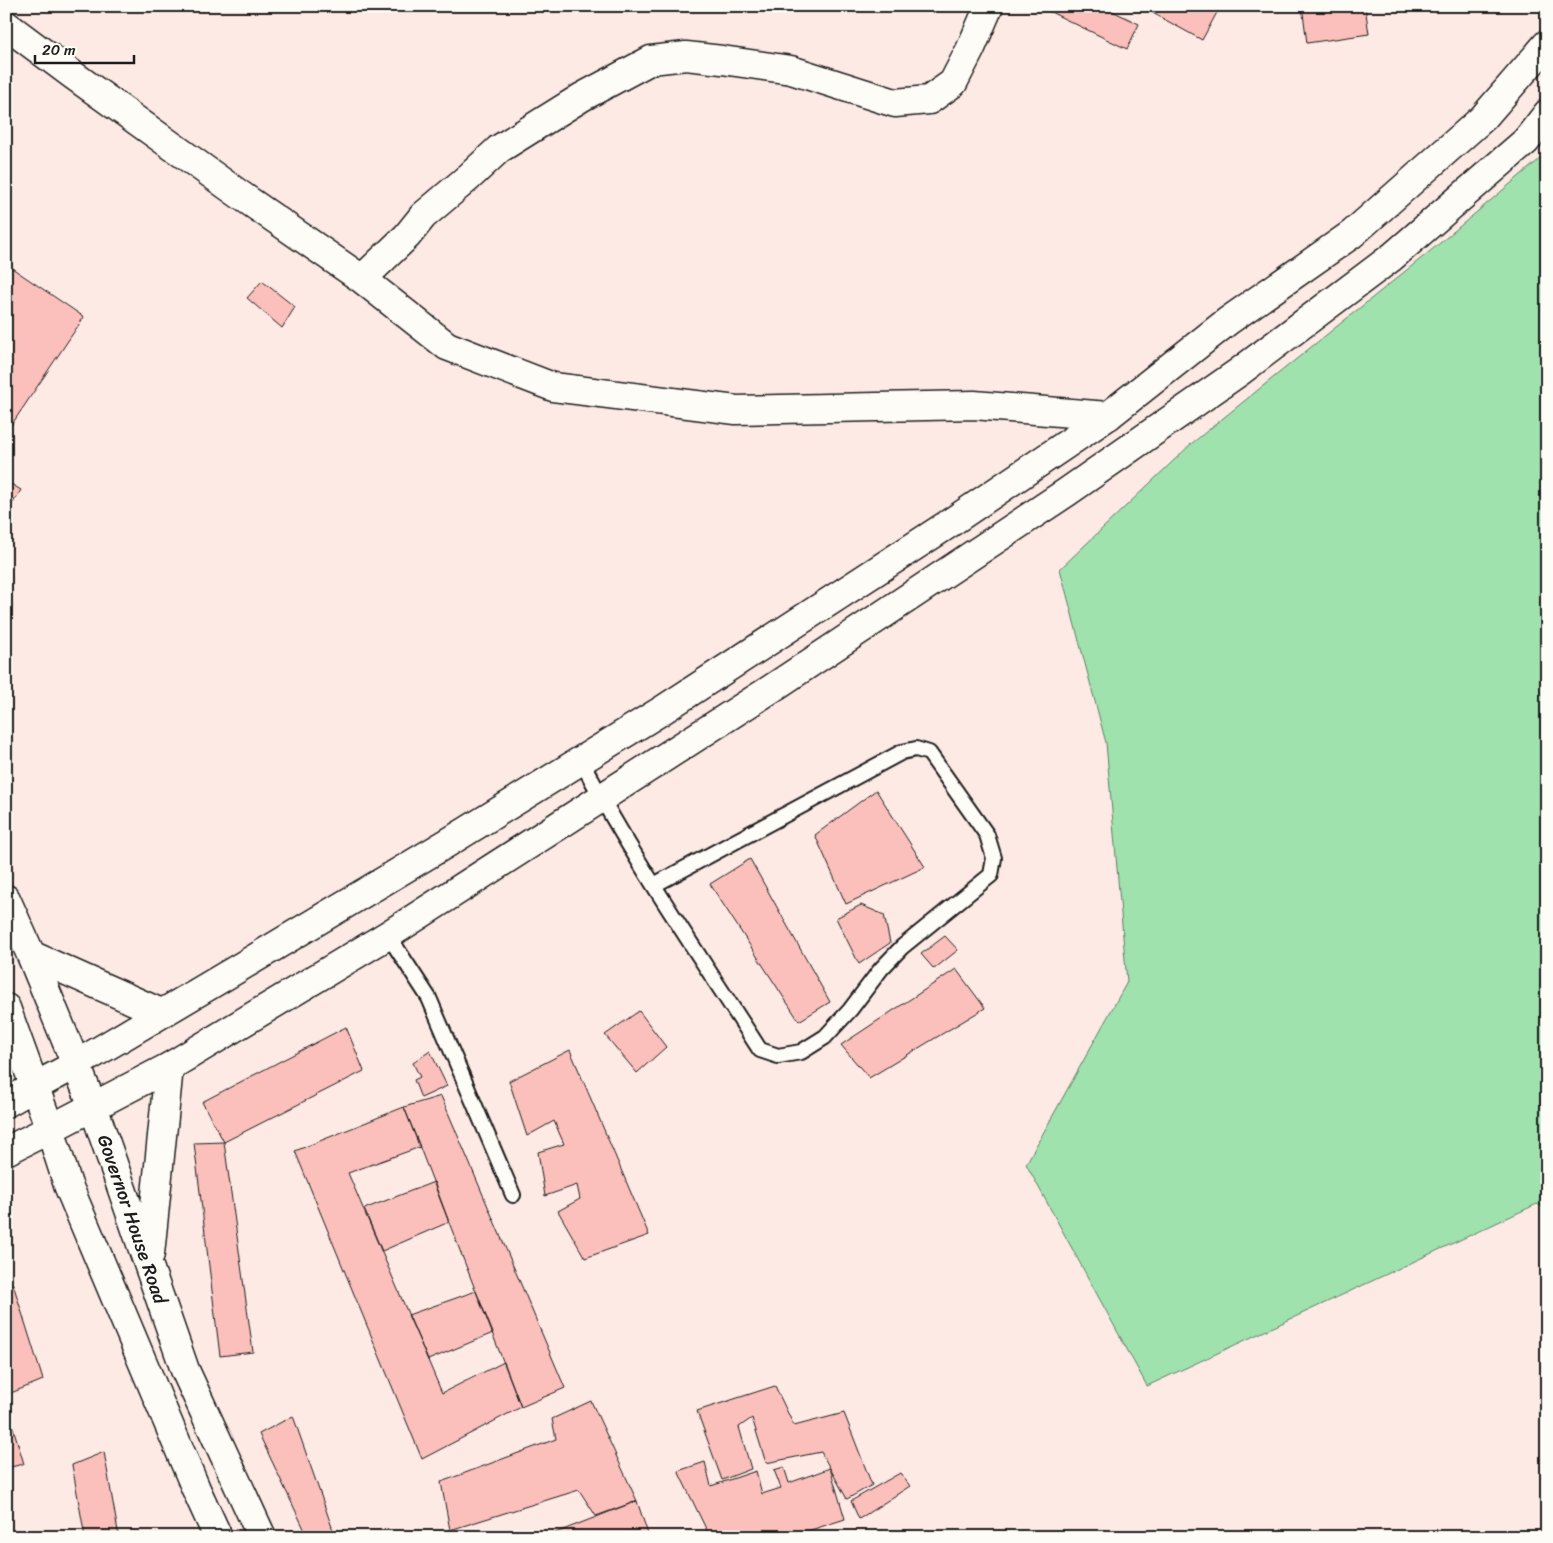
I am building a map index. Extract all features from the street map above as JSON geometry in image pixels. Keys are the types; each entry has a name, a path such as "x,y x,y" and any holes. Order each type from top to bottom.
{"street":[{"path":"362,279 407,236 423,216 499,149 582,97 651,60 686,56 722,60 791,70 895,103 929,100 953,83 989,6"},
{"path":"6,25 239,194 362,279 447,346 553,387 736,410 974,405 1108,416"},
{"path":"6,1103 75,1065 449,842 661,711 923,541 1108,416 1228,321 1352,234 1483,118 1547,44"},
{"path":"6,1151 169,1067 388,935 779,683 1067,492 1240,372 1392,257 1526,141 1547,114"},
{"name":"Governor House Road","path":"6,899 93,1106 185,1370 262,1537"},
{"path":"31,955 161,1013"},
{"path":"6,1008 50,1129 68,1185 218,1537"},
{"path":"149,1263 169,1067"}],"lane":[{"path":"581,760 601,798 654,886 760,1050 778,1056 801,1052 825,1038 902,946 991,874 994,858 987,836 929,753 916,749 902,752 654,886"},
{"path":"388,935 429,998 513,1195"}],"green space":[{"path":"1547,153 1547,1209 1537,1204 1147,1386 1026,1164 1127,982 1106,743 1060,569 1191,444 1434,248"}],"building":[{"path":"1038,6 1102,6 1139,24 1127,49"},
{"path":"1140,6 1218,6 1220,7 1202,40"},
{"path":"1302,6 1365,6 1369,34 1307,43"},
{"path":"6,264 84,317 6,433"},
{"path":"262,281 295,307 282,328 247,298"},
{"path":"6,481 21,490 6,514"},
{"path":"876,790 925,867 846,904 815,835"},
{"path":"750,859 830,1002 799,1021 710,884"},
{"path":"861,905 884,915 890,943 859,964 836,918"},
{"path":"945,936 958,950 934,969 921,954"},
{"path":"956,969 985,1008 869,1078 841,1045"},
{"path":"639,1011 666,1047 637,1073 605,1035"},
{"path":"346,1027 364,1071 224,1142 202,1102"},
{"path":"570,1050 649,1235 585,1258 558,1211 580,1199 577,1185 545,1196 538,1152 564,1144 554,1121 527,1136 509,1081"},
{"path":"430,1051 447,1086 421,1098 414,1080 420,1077 413,1063"},
{"path":"441,1096 565,1388 521,1407 404,1107"},
{"path":"404,1107 420,1147 348,1173 442,1393 504,1362 521,1407 422,1459 295,1151"},
{"path":"224,1142 253,1352 220,1356 194,1143"},
{"path":"434,1182 449,1222 382,1251 364,1209"},
{"path":"13,1284 43,1380 6,1395 6,1287"},
{"path":"476,1291 493,1333 428,1360 408,1315"},
{"path":"775,1386 794,1426 844,1413 872,1485 847,1499 821,1452 766,1463 752,1418 739,1427 751,1469 722,1480 697,1411"},
{"path":"591,1401 637,1501 596,1516 579,1490 450,1530 441,1482 556,1439 552,1419"},
{"path":"6,1404 24,1464 6,1468"},
{"path":"293,1416 333,1530 318,1537 308,1537 259,1434"},
{"path":"104,1452 119,1537 85,1537 72,1465"},
{"path":"705,1462 711,1486 756,1471 762,1494 781,1488 774,1470 784,1467 789,1483 830,1468 845,1519 789,1537 710,1537 678,1471"},
{"path":"900,1473 910,1486 859,1519 851,1501"},
{"path":"637,1501 649,1537 545,1537"}]}
